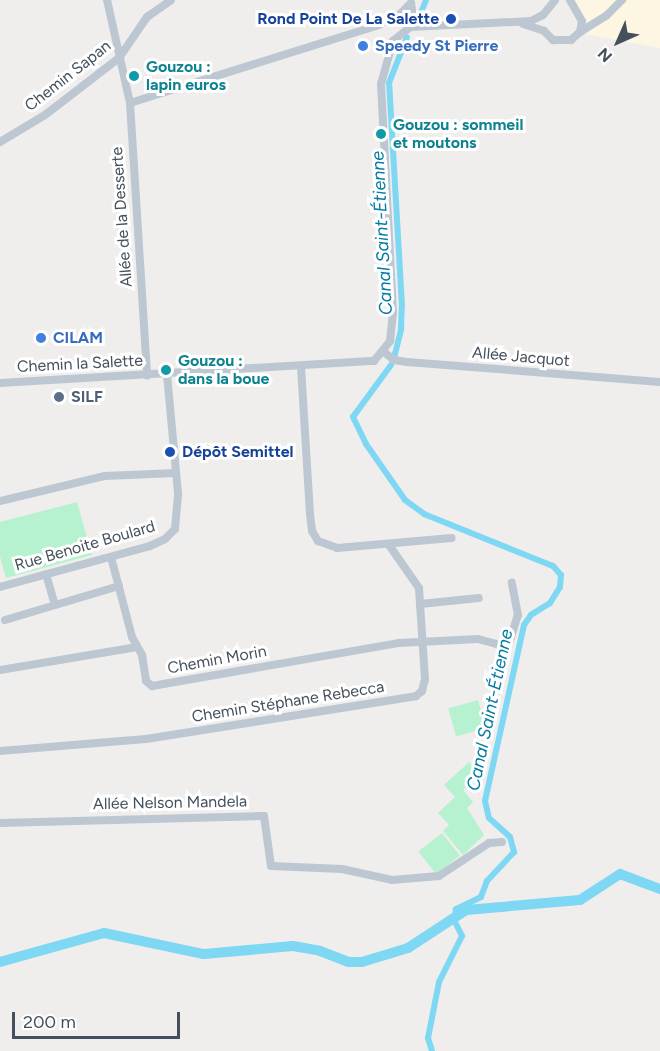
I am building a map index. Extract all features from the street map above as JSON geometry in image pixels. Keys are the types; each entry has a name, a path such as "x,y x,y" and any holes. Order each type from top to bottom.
{"street":[{"name":"Allée de la Desserte","path":"107,0 130,103 147,375"},
{"name":"Chemin Sapan","path":"0,142 53,109 119,58 147,17 171,0"},
{"path":"522,23 544,31 559,42 571,40 599,21 622,0"},
{"path":"384,352 390,341 393,313 381,84 393,41 412,1"},
{"path":"412,1 413,18 422,26"},
{"path":"130,103 379,24 400,23 422,26 522,23 543,15 554,2 572,3 580,15 580,32"},
{"path":"543,15 544,31"},
{"path":"580,15 599,21"},
{"name":"Chemin la Salette","path":"0,383 364,364 374,361 384,352"},
{"name":"Allée Jacquot","path":"384,352 394,360 407,362 660,382"},
{"path":"301,367 314,536 327,547 389,545 452,538"},
{"path":"0,501 105,476 176,473 167,374"},
{"name":"Rue Benoite Boulard","path":"0,587 111,557 165,539 175,529 179,509 176,473"},
{"name":"Chemin Stéphane Rebecca","path":"0,751 146,739 412,698 424,685 418,586 389,545"},
{"name":"Chemin Morin","path":"111,557 146,681 152,686 422,641"},
{"path":"46,574 55,605"},
{"path":"422,641 478,639 505,648 510,646 518,615 512,583"},
{"path":"5,620 119,586"},
{"path":"420,604 479,598"},
{"path":"0,670 137,646"},
{"name":"Allée Nelson Mandela","path":"0,823 264,816 271,866 342,869 392,880 439,876 489,843 502,842"}],"shaded area":[{"path":"572,0 660,0 660,48 585,34 584,16"}],"green space":[{"path":"77,502 92,555 6,578 0,557 0,522"},
{"path":"478,700 486,728 456,736 448,709"},
{"path":"469,762 480,774 463,790 473,802 467,808 484,835 463,855 443,831 449,825 438,813 455,797 444,785"},
{"path":"442,833 460,856 436,874 418,851"}],"waterway":[{"name":"Canal Saint-Étienne","path":"420,15 426,0"},
{"name":"Canal Saint-Étienne","path":"394,358 401,329 402,306 389,83 407,37"},
{"name":"Canal Saint-Étienne","path":"391,365 353,417 366,444 405,500 424,514 553,566 561,575 560,587 550,603 531,615 524,625 485,801 489,818 510,837 514,852 487,881 481,897 456,909 454,920 462,936 439,982 428,1038 432,1051"},
{"path":"0,962 104,933 204,954 293,946 320,951 348,962 362,962 408,948 466,910 580,900 620,874 660,889"}],"place":[{"name":"Rond Point De La Salette","path":"451,19"},
{"name":"Speedy St Pierre","path":"363,46"},
{"name":"Gouzou : lapin euros","path":"134,76"},
{"name":"Gouzou : sommeil et moutons","path":"381,134"},
{"name":"CILAM","path":"41,338"},
{"name":"Gouzou : dans la boue","path":"166,370"},
{"name":"SILF","path":"59,397"},
{"name":"Dépôt Semittel","path":"170,452"}]}
